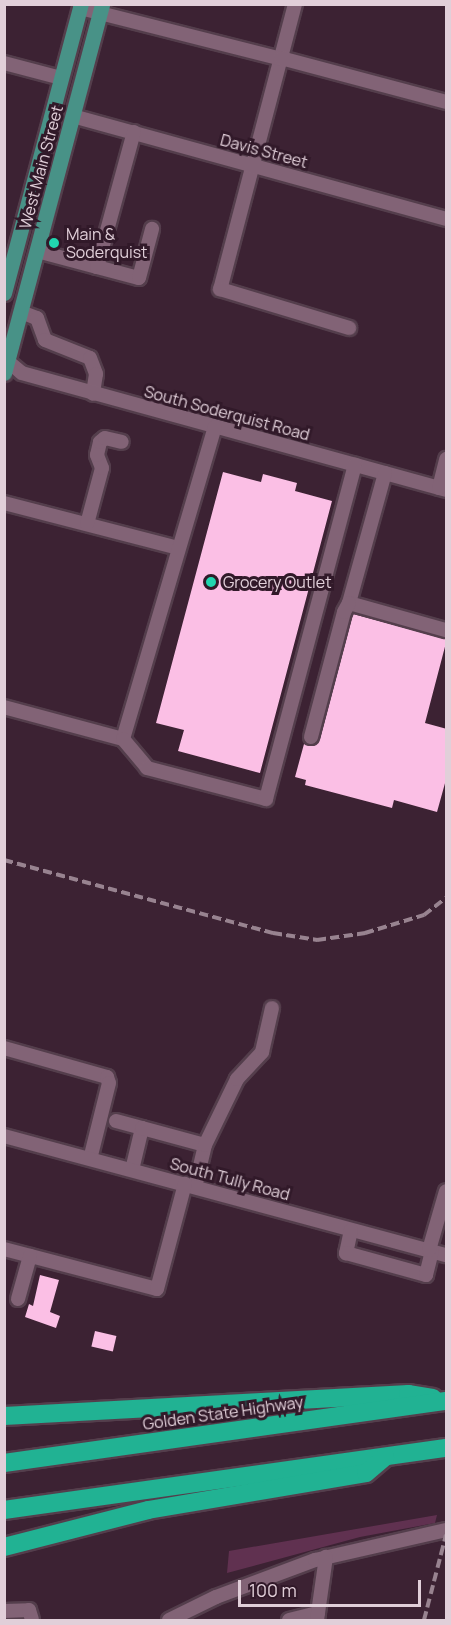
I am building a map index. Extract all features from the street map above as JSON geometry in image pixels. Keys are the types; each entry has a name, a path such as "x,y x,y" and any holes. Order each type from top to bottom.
{"highway":[{"path":"4,1416 408,1394 447,1401"},
{"name":"Golden State Highway","path":"4,1463 447,1401"},
{"path":"4,1510 441,1449"},
{"path":"4,1546 148,1510 366,1473 385,1457"}],"main road":[{"name":"West Main Street","path":"4,292 9,254 80,6"},
{"name":"West Main Street","path":"6,364 101,9"}],"street":[{"path":"295,4 220,289 349,328"},
{"path":"80,6 101,9 447,102"},
{"path":"4,63 61,78"},
{"name":"Davis Street","path":"73,116 447,219"},
{"path":"97,267 134,132"},
{"path":"37,251 139,278 152,229"},
{"path":"21,312 38,318 45,340 90,358 96,374 93,394"},
{"name":"South Soderquist Road","path":"6,364 22,373 93,394 443,489"},
{"path":"123,739 215,427"},
{"path":"87,524 102,467 97,454 100,442 105,438 122,442"},
{"path":"443,489 447,459"},
{"path":"4,707 123,739 147,768 266,799 355,465"},
{"path":"310,737 385,473"},
{"path":"4,502 178,548"},
{"path":"349,603 447,630"},
{"path":"4,1250 157,1289 205,1145 237,1079 262,1052 272,1008"},
{"path":"4,1048 107,1077 109,1083 90,1159"},
{"path":"116,1120 205,1145"},
{"path":"132,1170 142,1128"},
{"name":"South Tully Road","path":"4,1136 447,1255"},
{"path":"351,1230 345,1253 426,1275 447,1191"},
{"path":"395,1266 401,1243"},
{"path":"18,1299 30,1256"},
{"path":"170,1620 195,1615 261,1579 326,1557 447,1530"},
{"path":"289,1620 318,1617 326,1557"},
{"path":"4,1611 29,1610 32,1620"}],"shaded area":[{"path":"437,1515 435,1523 360,1537 227,1573 229,1551"}],"building":[{"path":"223,472 261,482 263,474 297,483 295,491 332,501 260,773 178,751 184,730 156,723"},
{"path":"353,614 447,639 425,723 447,729 447,776 437,812 394,800 392,808 305,785 306,780 295,777 304,744 314,746 320,739"},
{"path":"40,1275 59,1280 50,1312 60,1316 56,1328 25,1317 29,1304 33,1306"},
{"path":"95,1331 116,1336 113,1352 91,1347"}],"railway":[{"path":"4,860 273,933 317,940 365,933 424,915 446,898"},
{"path":"424,1620 446,1535"}],"place":[{"name":"Main & Soderquist","path":"54,243"},
{"name":"Grocery Outlet","path":"211,582"}]}
